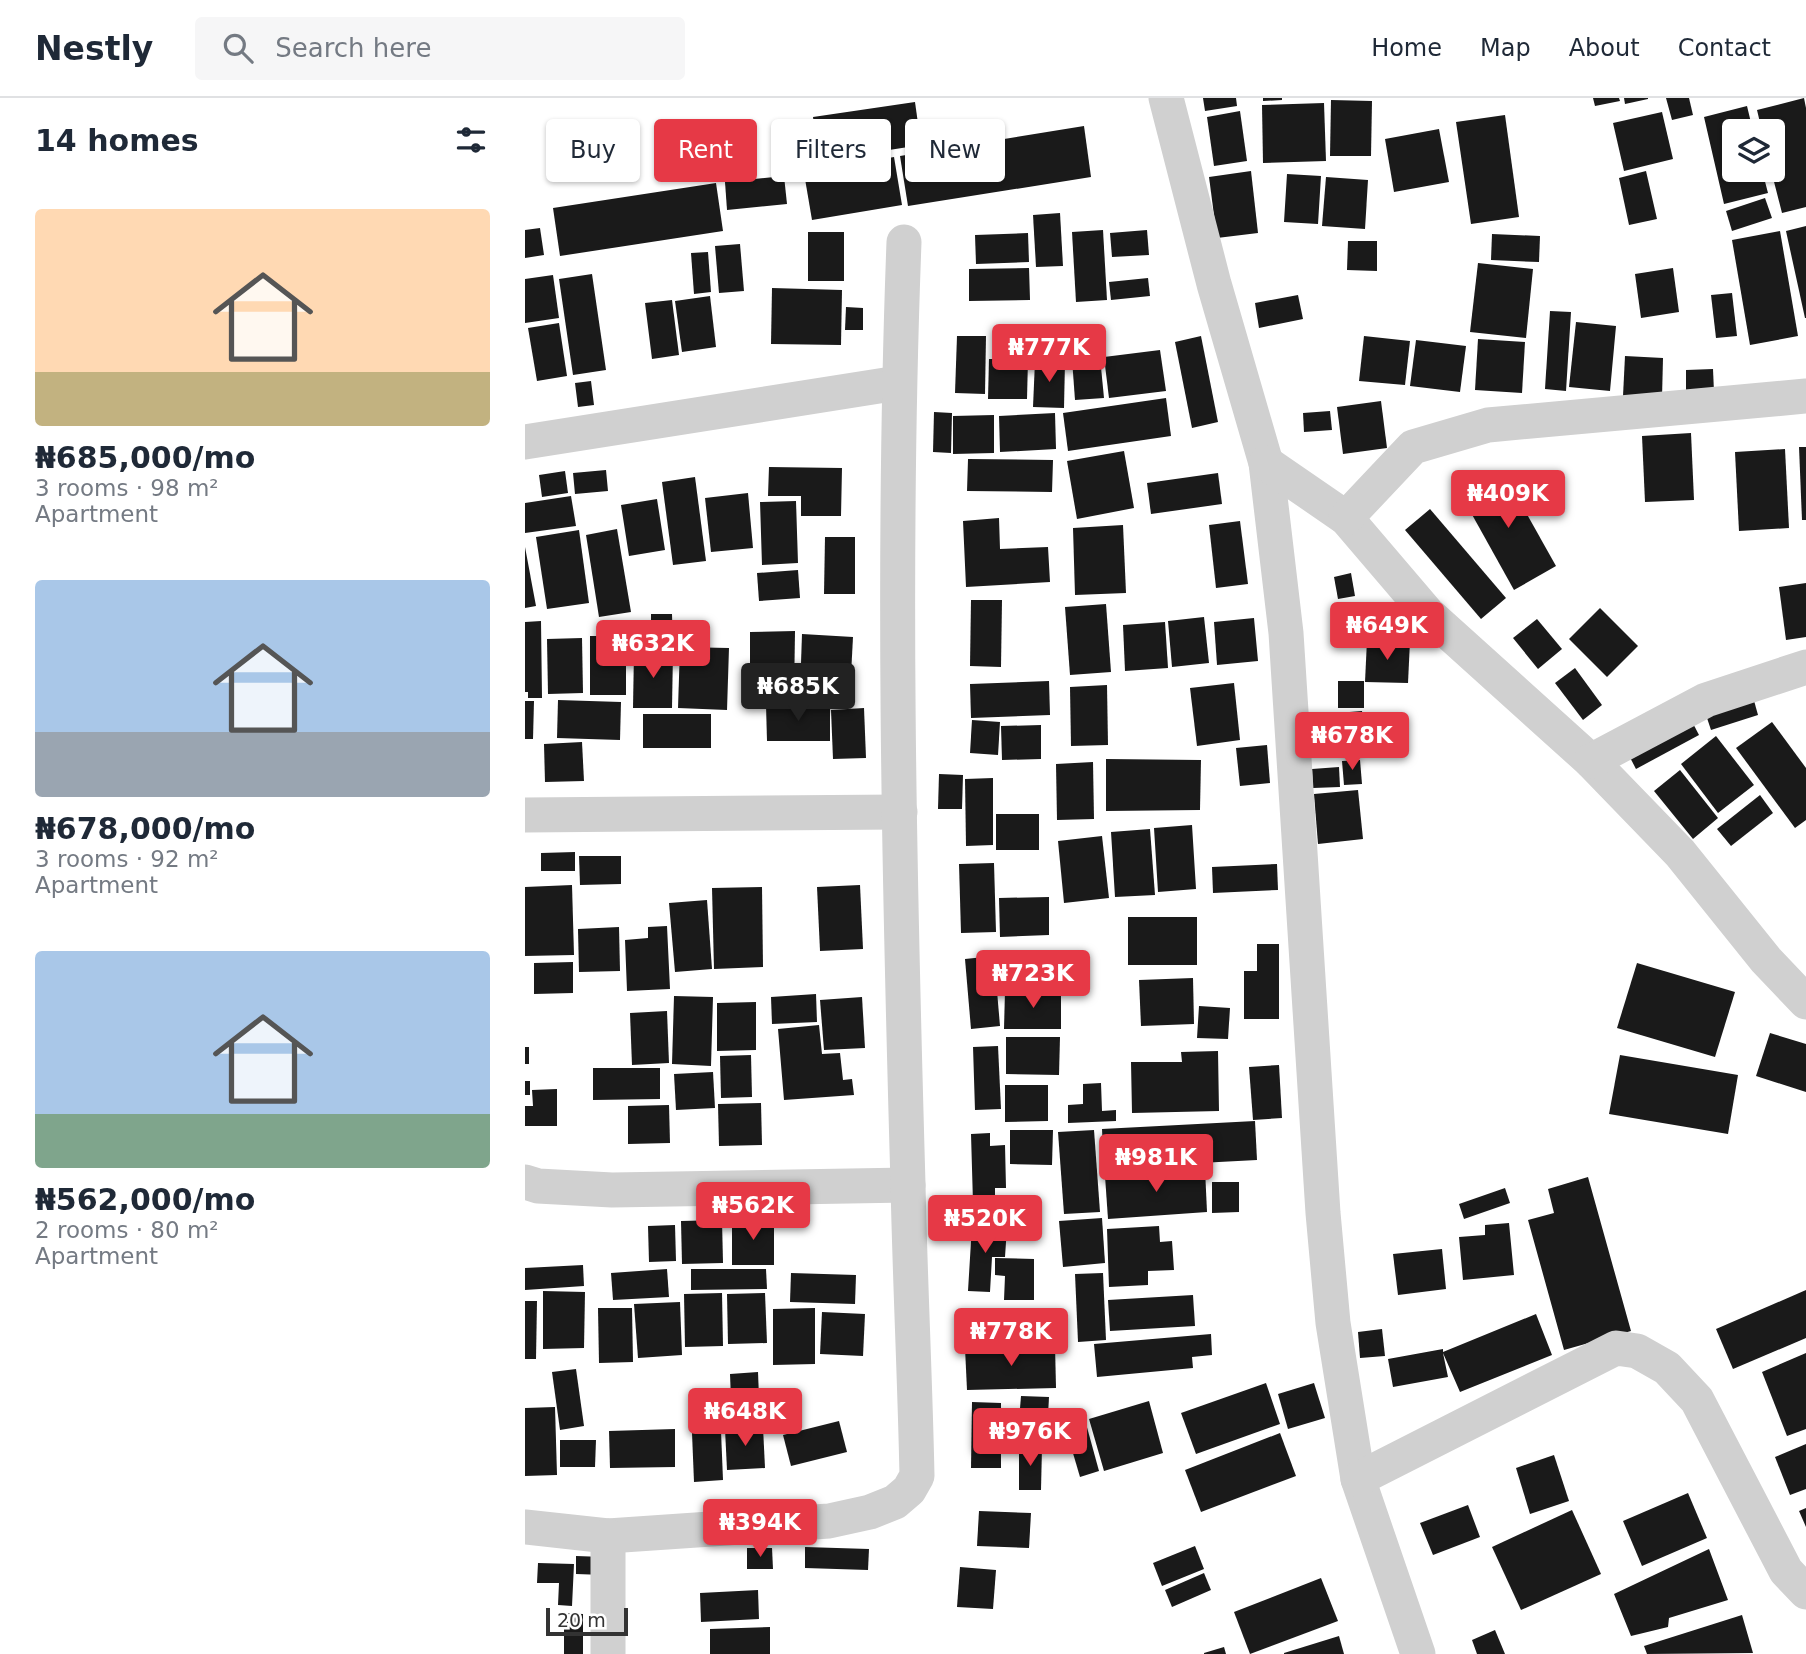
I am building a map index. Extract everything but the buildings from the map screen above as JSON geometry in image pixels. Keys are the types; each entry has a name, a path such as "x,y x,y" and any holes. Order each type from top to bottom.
{"street":[{"path":"1166,98 1214,284 1266,463 1286,634 1323,1213 1333,1323 1358,1479 1418,1654"},
{"path":"525,1527 608,1536 828,1521 870,1512 895,1502 909,1490 917,1476 900,812 898,383 904,242"},
{"path":"525,442 898,383"},
{"path":"1346,518 1413,447 1488,425 1806,396"},
{"path":"1266,463 1346,518 1428,614 1591,761 1680,853 1766,960 1806,1002"},
{"path":"1591,761 1706,700 1806,667"},
{"path":"525,815 900,812"},
{"path":"525,1182 538,1186 612,1190 908,1185"},
{"path":"1358,1479 1616,1348 1637,1352 1667,1368 1697,1400 1786,1572 1806,1592"},
{"path":"608,1536 608,1654"}]}
